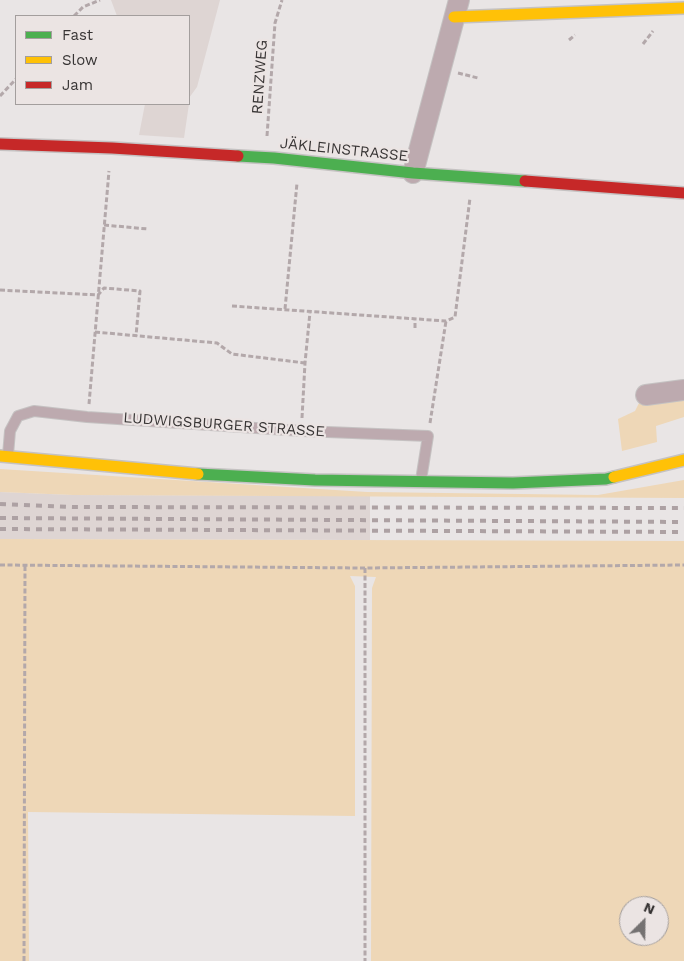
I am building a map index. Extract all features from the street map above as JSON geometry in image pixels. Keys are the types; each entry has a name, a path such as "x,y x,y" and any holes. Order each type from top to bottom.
{"street":[{"path":"413,173 457,8 684,8"},
{"name":"JÄKLEINSTRASSE","path":"0,144 265,157 413,173 684,193"},
{"path":"646,395 684,390"},
{"name":"LUDWIGSBURGER STRASSE","path":"4,456 207,475 315,480 513,483 606,479 684,460"}],"lane":[{"name":"LUDWIGSBURGER STRASSE","path":"4,456 10,431 18,416 34,411 87,417 302,431 428,436"},
{"path":"421,482 428,436"}],"path":[{"path":"75,15 83,7 100,0"},
{"name":"RENZWEG","path":"265,157 275,23 282,0"},
{"path":"0,96 15,80"},
{"path":"87,417 112,148"},
{"path":"285,309 299,160"},
{"path":"232,306 446,321 455,317 473,178"},
{"path":"104,225 148,229"},
{"path":"98,295 104,288 140,291 136,336"},
{"path":"0,290 98,295"},
{"path":"302,431 305,363 310,312"},
{"path":"415,319 415,328"},
{"path":"428,436 446,321"},
{"path":"95,332 217,343 232,354 305,363"},
{"path":"0,565 365,568 684,565"},
{"path":"24,961 25,565"},
{"path":"365,568 365,961"}],"shaded area":[{"path":"111,0 220,0 197,87 190,97 190,15 117,15"},
{"path":"145,105 189,105 184,138 139,135"},
{"path":"684,395 684,417 656,426 657,442 622,451 618,419 635,411 640,401"},
{"path":"0,469 367,492 598,495 684,480 684,498 73,495 0,492"},
{"path":"0,492 73,495 370,496 370,540 0,539"},
{"path":"0,539 684,541 684,961 371,961 372,588 376,577 350,576 355,586 355,816 28,812 29,961 0,961"}],"railway":[{"path":"0,504 73,507 684,508"},
{"path":"0,518 684,522"},
{"path":"0,529 684,532"}],"traffic: fast":[{"path":"238,156 413,173 525,181"},
{"path":"198,474 315,480 513,483 606,479 614,477"}],"traffic: slow":[{"path":"454,17 684,8"},
{"path":"0,456 198,474"},
{"path":"614,477 684,460"}],"traffic: jam":[{"path":"0,144 112,148 238,156"},
{"path":"525,181 684,193"}]}
